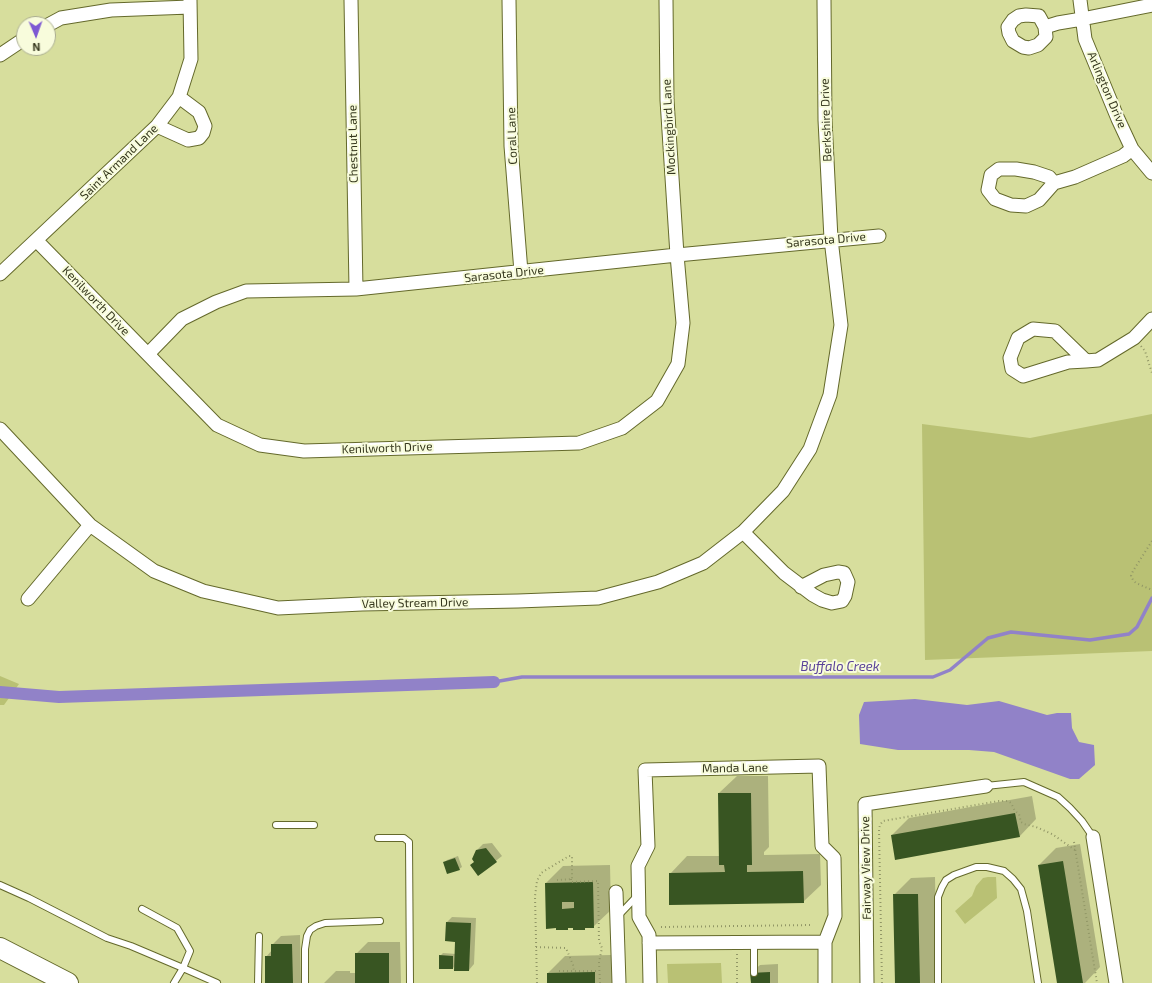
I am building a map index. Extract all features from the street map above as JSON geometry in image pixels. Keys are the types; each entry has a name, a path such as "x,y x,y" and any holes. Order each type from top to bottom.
{"main road":[{"path":"0,948 68,983"}],"street":[{"name":"Chestnut Lane","path":"351,0 356,289"},
{"name":"Coral Lane","path":"509,0 511,146 521,272"},
{"name":"Mockingbird Lane","path":"666,0 667,100 677,255"},
{"name":"Berkshire Drive","path":"824,0 825,120 832,239"},
{"name":"Arlington Drive","path":"1080,0 1085,39 1118,119 1132,149 1152,173"},
{"path":"56,21 61,18 111,10 190,4"},
{"name":"Saint Armand Lane","path":"0,274 157,126 178,97 191,59 190,4"},
{"path":"1045,27 1058,23 1082,20 1152,5"},
{"path":"0,55 16,44"},
{"path":"157,126 188,140 199,138 203,133 205,126 199,112 178,97"},
{"path":"1054,183 1049,177 1034,172 1016,169 999,169 991,175 988,190 995,199 1011,205 1026,206 1039,200 1054,183 1075,177 1123,156 1132,149"},
{"name":"Sarasota Drive","path":"148,354 182,319 216,302 246,291 356,289 832,239 880,236"},
{"name":"Valley Stream Drive","path":"0,429 90,525 154,571 202,591 278,608 362,604 598,598 658,582 703,564 743,532 783,491 810,449 830,395 841,325 832,239"},
{"name":"Kenilworth Drive","path":"36,240 217,425 260,445 304,451 579,443 622,428 657,401 678,364 683,323 677,255"},
{"path":"1086,361 1055,331 1033,329 1018,338 1010,358 1012,369 1023,376 1068,362 1086,361 1098,360 1135,336 1152,319"},
{"path":"28,599 90,525"},
{"path":"743,532 784,573 801,586"},
{"name":"Manda Lane","path":"650,983 649,935 639,917 638,866 648,846 645,770 819,766 822,846 834,858 835,916 825,942 825,983"},
{"name":"Fairway View Drive","path":"867,983 866,804 986,786"},
{"path":"1093,837 1116,983"},
{"path":"616,892 619,983"},
{"path":"650,943 825,942"}],"lane":[{"path":"986,786 1024,782 1058,797 1082,821 1093,837"},
{"path":"276,826 314,825"},
{"path":"378,838 404,838 409,842 410,983"},
{"path":"938,983 938,896 946,880 954,875 976,867 987,867 1004,871 1021,889 1027,911 1038,983"},
{"path":"0,885 29,898 107,938 130,946 217,983"},
{"path":"617,917 639,894"},
{"path":"142,909 177,928 190,951 174,983"},
{"path":"305,983 304,949 306,936 310,930 325,923 380,921"},
{"path":"258,936 258,983"},
{"path":"754,942 754,973"}],"path":[{"path":"1135,336 1145,351 1152,373"},
{"path":"1152,541 1133,571 1132,576 1136,584 1152,590"},
{"path":"882,983 879,829 880,824 883,821 999,801 1008,801 1019,814 1021,822 1052,834 1075,850"},
{"path":"1074,842 1097,983"},
{"path":"537,983 535,896 537,881 541,873 569,856 572,856 571,879"},
{"path":"557,880 571,879 571,882 598,881 599,941 602,948 599,971 600,983"},
{"path":"661,927 813,925"},
{"path":"536,947 566,948 574,971"},
{"path":"559,971 599,971"}],"green space":[{"path":"1152,414 1152,651 925,660 922,424 1030,438"},
{"path":"0,676 19,684 4,705 0,705"},
{"path":"996,877 997,898 965,924 955,911 972,896 976,886 983,878"},
{"path":"721,963 722,983 668,983 667,964"}],"shaded area":[{"path":"915,699 967,705 999,701 1047,715 1071,713 1072,728 1079,742 1094,745 1095,765 1079,779 1070,779 994,752 969,750 898,750 860,744 859,715 864,702"}],"building":[{"path":"718,793 751,793 752,865 747,865 747,872 803,871 804,903 669,905 669,873 725,872 724,865 719,865"},
{"path":"1015,813 1020,837 895,860 891,835"},
{"path":"486,848 497,862 478,876 470,865 474,862 472,859 476,850"},
{"path":"455,858 460,870 447,874 443,862"},
{"path":"1063,861 1083,983 1057,983 1038,865"},
{"path":"593,882 594,928 585,928 585,930 573,930 573,928 568,928 568,930 556,930 556,928 546,929 545,883","holes":["562,902 574,902 574,908 562,909"]},
{"path":"893,894 918,894 920,983 895,983"},
{"path":"446,922 471,923 469,971 454,971 455,942 445,941"},
{"path":"271,944 292,944 293,983 265,983 265,956 271,956"},
{"path":"355,953 389,953 389,983 355,983"},
{"path":"439,955 453,956 453,969 439,969"},
{"path":"595,972 595,983 547,983 547,973"},
{"path":"770,972 770,983 751,983 750,973"}],"waterway":[{"name":"Buffalo Creek","path":"494,682 522,677 933,677 950,670 988,638 1011,632 1090,640 1129,634 1137,627 1152,598"},
{"path":"0,692 59,697 494,682"}]}
